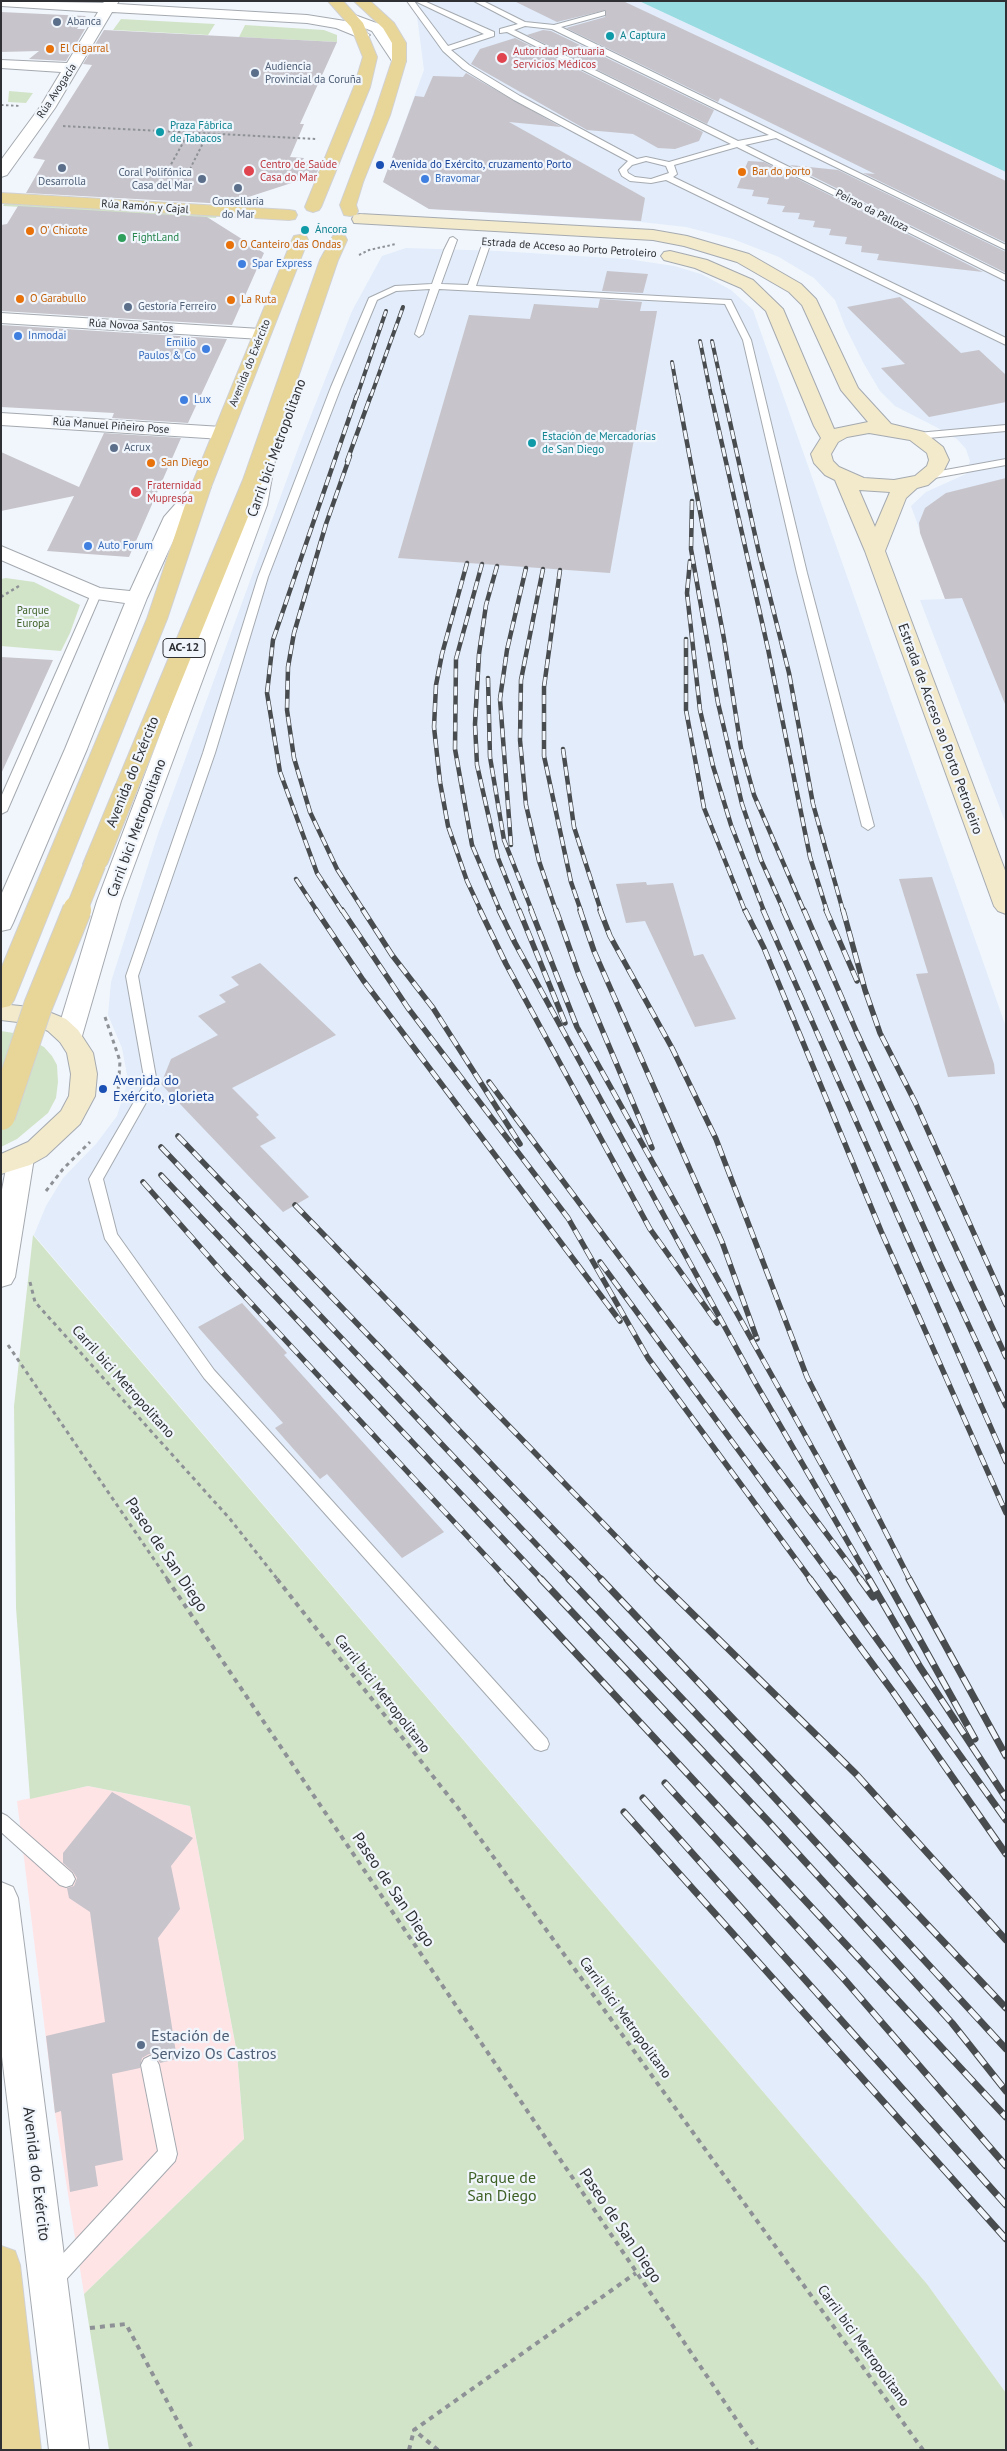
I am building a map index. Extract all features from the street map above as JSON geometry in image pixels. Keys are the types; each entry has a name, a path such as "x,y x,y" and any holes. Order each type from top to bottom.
{"main road":[{"path":"335,1 351,18 363,35 370,57 362,88 313,207 299,234 339,240 356,221"},
{"path":"356,221 348,205 355,182 382,115 399,61 400,43 389,26 361,1"},
{"name":"Rúa Ramón y Cajal","path":"1,198 299,234"},
{"path":"313,207 337,207 356,221"},
{"name":"Rúa Ramón y Cajal","path":"1,211 299,234"},
{"name":"Estrada de Acceso ao Porto Petroleiro","path":"356,221 487,242 625,250"},
{"name":"Estrada de Acceso ao Porto Petroleiro","path":"451,235 616,232 662,237 718,249 750,262 795,288 810,303 850,390 884,428"},
{"name":"Avenida do Exército","path":"1,1000 157,619 201,487 299,234"},
{"name":"Avenida do Exército","path":"1,1116 38,1006 253,480 329,260 339,240"},
{"name":"Estrada de Acceso ao Porto Petroleiro","path":"656,254 701,264 726,273 747,284 763,297 778,317 823,426 831,438"},
{"path":"884,428 917,436 936,451 939,460 936,468 929,476 910,484 877,486 844,478 832,471 824,463 822,454 824,446 831,438 854,429 884,428"},
{"name":"Estrada de Acceso ao Porto Petroleiro","path":"844,478 874,552 1006,906"},
{"path":"874,552 897,496 910,484"},
{"path":"1,1012 39,1016 57,1025 69,1036 80,1054 84,1074 82,1096 71,1118 51,1137 11,1161"},
{"path":"1,2265 21,2450"}],"street":[{"path":"1,2 110,4 329,21 351,27 363,35"},
{"name":"Rúa Avogacía","path":"1,172 72,68 110,4"},
{"path":"259,15 321,4"},
{"path":"283,12 339,15 377,28 399,61"},
{"path":"1,64 72,68"},
{"name":"Rúa Novoa Santos","path":"1,318 261,334"},
{"name":"Rúa Manuel Piñeiro Pose","path":"1,419 222,433"},
{"name":"Avenida do Exército","path":"69,1036 109,901 257,505 270,430"},
{"name":"Avenida do Exército","path":"1,923 76,749 137,598 174,516 201,487"},
{"path":"1,552 96,594 137,598"},
{"path":"1,1278 11,1161"},
{"name":"Avenida do Exército","path":"1,1898 50,2282 69,2450"}],"lane":[{"path":"410,1 446,49 466,67 488,82 635,161"},
{"path":"418,1 491,34"},
{"name":"Peirao da Palloza","path":"477,1 524,24"},
{"name":"Peirao da Palloza","path":"554,27 602,13"},
{"name":"Peirao da Palloza","path":"446,49 524,24 554,27 1006,248"},
{"name":"Peirao da Palloza","path":"507,30 1006,278"},
{"path":"669,164 674,172 668,178 651,181 630,177 623,170 624,166 635,161 655,160 669,164 738,144 776,136"},
{"path":"668,178 1006,342"},
{"path":"419,334 451,235"},
{"path":"471,288 487,242"},
{"path":"541,1744 209,1374 110,1235 96,1179 150,1083 132,976 209,753 263,577 336,387 373,298 395,289 434,286 728,302 747,340 802,573 868,826"},
{"path":"917,436 1006,428"},
{"path":"929,476 1006,462"},
{"path":"1,811 96,594"},
{"path":"1,1821 66,1879"},
{"path":"50,2282 168,2154 150,2065"}],"path":[{"path":"35,124 322,139"},
{"path":"157,189 190,132"},
{"path":"179,190 208,133"},
{"path":"355,259 364,252 388,245 427,243 451,235"},
{"path":"1,597 25,582"},
{"path":"103,1013 120,1062 120,1089 117,1097"},
{"path":"43,1196 63,1169 92,1140"},
{"name":"Carril bici Metropolitano","path":"29,1277 35,1302 230,1519 458,1808 923,2450"},
{"name":"Paseo de San Diego","path":"8,1345 636,2273 758,2450"},
{"path":"409,2450 414,2430 636,2273"},
{"path":"79,2330 126,2324 193,2450"},
{"path":"414,2430 438,2450"}],"shaded area":[{"path":"415,1 639,1 1006,172 1006,824 920,600 945,599 911,506 926,492 966,474 970,461 966,449 957,439 895,406 880,391 845,326 835,300 814,278 779,257 733,239 686,227 632,221 429,209 383,182 424,70"},
{"path":"406,248 498,251 627,259 674,266 701,274 731,290 753,310 1006,1027 1006,2393 927,2284 34,1235 46,1206 63,1178 96,1144 117,1116 128,1080 122,1048 108,1015 111,982 158,834 299,446 352,311 382,256"},
{"name":"Estación de Servizo Os Castros","path":"88,1786 190,1806 237,2053 244,2139 84,2294 55,2113 17,1801"}],"green space":[{"path":"121,19 215,24 208,35 113,30"},
{"path":"245,25 324,30 337,35 337,42 239,37"},
{"path":"9,91 33,93 26,103 8,102"},
{"path":"5,203 217,215 216,218 3,206"},
{"name":"Parque Europa","path":"1,579 34,582 80,605 61,651 1,646"},
{"path":"1,1031 20,1034 44,1047 57,1065 58,1082 56,1098 48,1113 17,1139 1,1147"},
{"name":"Parque de San Diego","path":"33,1235 927,2284 1006,2393 1006,2450 109,2450 84,2294 244,2139 237,2053 190,1806 88,1786 30,1799 16,1608 14,1406"}],"water":[{"path":"639,1 1006,1 1006,172"}],"building":[{"path":"514,1 623,1 1006,181 1006,243 863,173 875,174 720,98 718,102 566,28 605,17 606,10 557,22"},
{"path":"1,12 86,16 77,29 85,29 66,61 29,59 39,51 1,52"},
{"path":"104,30 337,42 300,124 304,124 290,157 304,158 302,161 321,163 316,175 227,204 26,193 45,160 33,158 92,65 83,64"},
{"path":"543,30 551,31 714,110 707,124 527,35"},
{"path":"515,38 703,132 699,141 675,149 658,148 633,134 587,130 471,64 480,49"},
{"path":"466,73 561,127 509,122 645,198 641,221 429,209 383,182 415,96 424,97 433,76 463,77"},
{"path":"748,161 764,162 983,272 877,260 879,254 861,252 862,246 845,244 847,237 829,235 831,229 813,227 815,221 798,219 800,213 782,212 785,206 767,204 769,198 752,196 754,190 737,188"},
{"path":"790,165 838,170 1006,252 1006,273"},
{"path":"18,206 207,217 264,253 232,325 1,311 1,225 7,224"},
{"path":"607,271 648,274 643,293 602,291"},
{"path":"900,297 961,353 979,350 1006,375 1006,402 929,417 881,368 905,364 847,307"},
{"name":"Estación de Mercadorías de San Diego","path":"600,299 642,302 640,311 657,311 610,573 398,558 469,315 530,319 534,304 598,308"},
{"path":"1,325 227,339 188,423 112,418 114,413 1,407"},
{"path":"104,433 181,438 129,557 47,551 74,496 1,511 1,452 79,487"},
{"path":"1006,478 1005,704 962,598 945,599 920,533 919,523 925,508 946,493"},
{"path":"1,657 53,660 1,774"},
{"path":"932,877 994,1064 995,1074 948,1077 916,974 928,973 899,879"},
{"path":"646,882 647,885 673,883 694,956 703,954 736,1019 695,1027 645,921 626,923 616,884"},
{"path":"260,963 336,1035 232,1088 259,1115 256,1117 276,1138 260,1146 309,1197 283,1212 161,1084 171,1059 218,1035 198,1016 226,1002 219,995 239,985 231,977"},
{"path":"242,1303 287,1353 284,1355 444,1532 402,1558 327,1474 320,1479 275,1428 283,1423 198,1327"},
{"path":"112,1792 193,1838 171,1866 180,1909 158,1938 177,2059 160,2063 157,2057 149,2054 142,2058 140,2068 112,2074 123,2160 95,2166 98,2186 70,2192 61,2111 55,2113 46,2036 105,2022 90,1912 69,1898 67,1888 74,1886 77,1878 63,1863 63,1853"}],"railway":[{"path":"371,396 403,307"},
{"path":"357,396 386,311"},
{"path":"700,341 711,396"},
{"path":"712,341 724,396"},
{"path":"672,362 678,396"},
{"path":"342,911 317,873 280,772 267,693 273,640 357,395"},
{"path":"347,461 371,395"},
{"path":"678,395 724,639 741,748 754,795 804,911"},
{"path":"711,395 768,649 810,857 827,911"},
{"path":"724,395 759,553 789,673 813,804 843,911"},
{"path":"350,456 326,524 294,633 288,667 287,710 294,758 310,812 337,869 364,911"},
{"path":"692,501 691,549 718,703 742,804 761,860 784,911"},
{"path":"690,561 687,593 700,710 713,766 731,825 764,911"},
{"path":"467,563 442,654 436,685 434,727 440,782 448,826 467,881 481,911"},
{"path":"482,564 456,659 455,749 472,845 500,911"},
{"path":"497,566 486,605 479,654 475,724 477,765 498,858 519,911"},
{"path":"511,845 500,699 507,650 526,568"},
{"path":"543,569 521,680 520,740 526,805 539,861 556,911"},
{"path":"560,570 544,687 544,756 571,882 581,911"},
{"path":"686,639 686,710 704,808 745,911"},
{"path":"488,678 490,757 504,840 532,911"},
{"path":"563,749 574,827 601,911"},
{"path":"296,879 317,911"},
{"path":"316,910 363,980 620,1321"},
{"path":"342,910 408,1008 568,1218 648,1358 811,1580"},
{"path":"363,910 392,955 433,1008 520,1144"},
{"path":"480,910 506,964 650,1229 717,1323"},
{"path":"499,910 515,943 756,1384 870,1580"},
{"path":"519,910 565,1023"},
{"path":"531,910 577,1027 886,1580"},
{"path":"556,910 579,975 652,1148"},
{"path":"580,910 594,951 722,1242 757,1339"},
{"path":"600,910 610,936 672,1048 716,1139 807,1377 910,1580"},
{"path":"745,910 764,948 881,1231 1006,1513"},
{"path":"763,910 1006,1462"},
{"path":"783,910 938,1259 1006,1406"},
{"path":"804,910 857,1033 1006,1357"},
{"path":"826,910 857,981"},
{"path":"843,910 865,990 880,1033 915,1102 1006,1305"},
{"path":"489,1082 861,1580"},
{"path":"178,1136 602,1580"},
{"path":"161,1147 570,1580"},
{"path":"161,1175 542,1580"},
{"path":"143,1182 223,1273 508,1580"},
{"path":"295,1205 658,1580"},
{"path":"600,1262 834,1580"},
{"path":"507,1579 1006,2117"},
{"path":"541,1579 768,1821 952,2023 1006,2091"},
{"path":"569,1579 751,1772 1006,2049"},
{"path":"601,1579 1006,2008"},
{"path":"810,1579 893,1692 1006,1854"},
{"path":"834,1579 1006,1820"},
{"path":"860,1579 873,1597"},
{"path":"869,1579 920,1667 1006,1798"},
{"path":"886,1579 975,1739"},
{"path":"909,1579 1006,1756"},
{"path":"658,1580 856,1774 1006,1940"},
{"path":"665,1783 844,1979 1006,2166"},
{"path":"643,1798 1006,2205"},
{"path":"624,1812 1006,2239"}],"place":[{"name":"Abanca","path":"57,22"},
{"name":"A Captura","path":"610,36"},
{"name":"El Cigarral","path":"50,49"},
{"name":"Autoridad Portuaria Servicios Médicos","path":"502,58"},
{"name":"Audiencia Provincial da Coruña","path":"255,73"},
{"name":"Praza Fábrica de Tabacos","path":"160,132"},
{"name":"Avenida do Exército, cruzamento Porto","path":"380,165"},
{"name":"Desarrolla","path":"62,168"},
{"name":"Centro de Saúde Casa do Mar","path":"249,171"},
{"name":"Bar do porto","path":"742,172"},
{"name":"Coral Polifónica Casa del Mar","path":"202,179"},
{"name":"Bravomar","path":"425,179"},
{"name":"Consellaría do Mar","path":"238,188"},
{"name":"Áncora","path":"305,230"},
{"name":"O' Chicote","path":"30,231"},
{"name":"FightLand","path":"122,238"},
{"name":"O Canteiro das Ondas","path":"230,245"},
{"name":"Spar Express","path":"242,264"},
{"name":"O Garabullo","path":"20,299"},
{"name":"La Ruta","path":"231,300"},
{"name":"Gestoría Ferreiro","path":"128,307"},
{"name":"Inmodai","path":"18,336"},
{"name":"Emilio Paulos & Co","path":"206,349"},
{"name":"Lux","path":"184,400"},
{"name":"Estación de Mercadorías de San Diego","path":"532,443"},
{"name":"Acrux","path":"114,448"},
{"name":"San Diego","path":"151,463"},
{"name":"Fraternidad Muprespa","path":"136,492"},
{"name":"Auto Forum","path":"88,546"},
{"name":"Avenida do Exército, glorieta","path":"103,1089"},
{"name":"Estación de Servizo Os Castros","path":"141,2045"}]}
